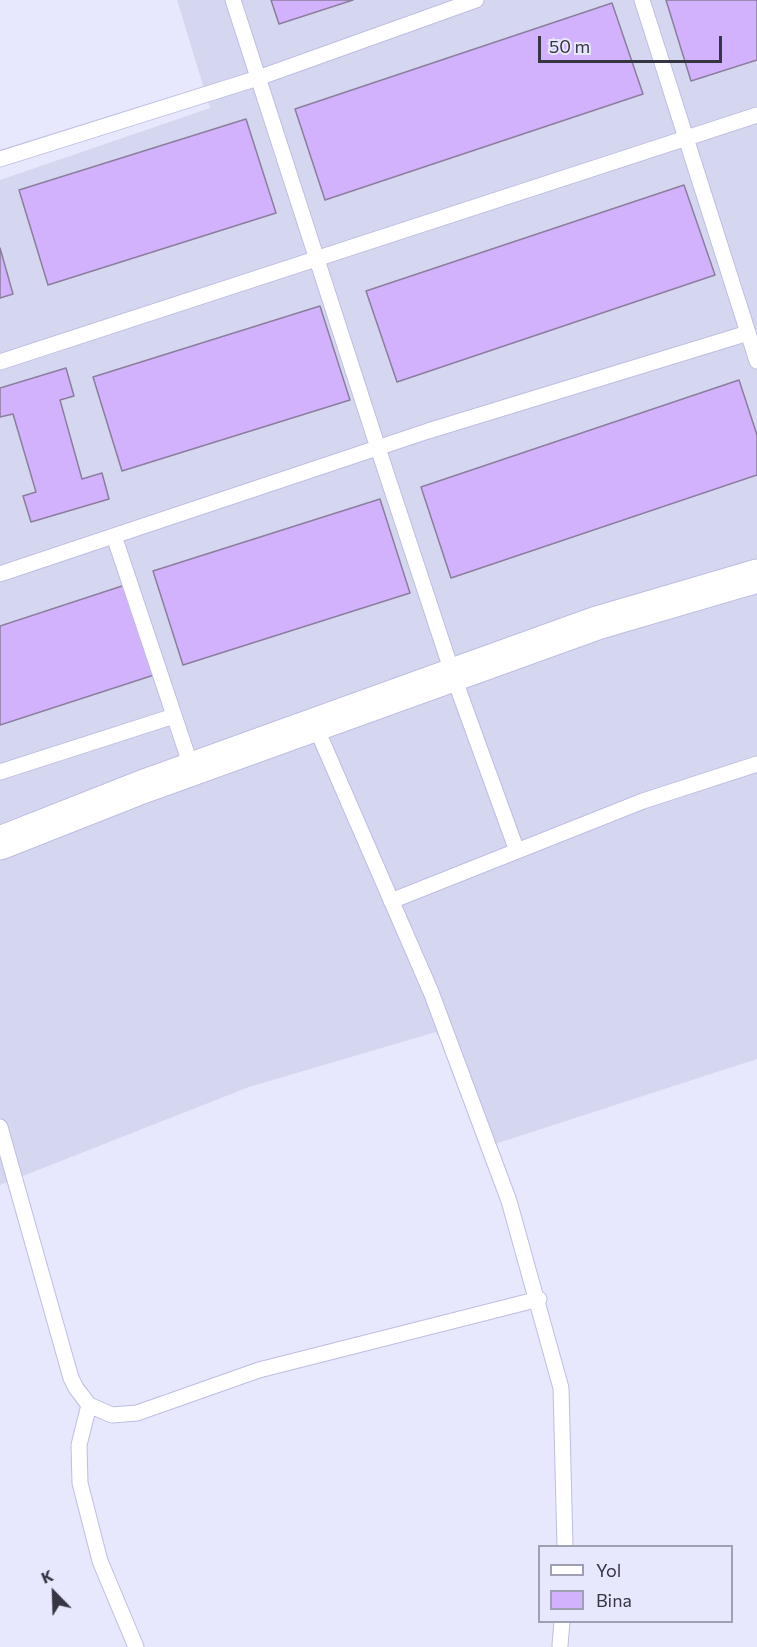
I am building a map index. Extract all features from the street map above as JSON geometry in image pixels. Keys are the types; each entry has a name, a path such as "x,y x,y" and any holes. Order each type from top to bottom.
{"street":[{"path":"0,843 192,769 597,623 757,576"}],"lane":[{"path":"233,0 453,675 517,851"},
{"path":"0,159 258,78 440,6 476,0"},
{"path":"642,0 757,361"},
{"path":"0,362 685,136 757,115"},
{"path":"0,574 378,448 748,333"},
{"path":"114,536 192,769"},
{"path":"0,772 174,716"},
{"path":"315,725 431,992 505,1190 539,1299 561,1388 566,1494 565,1545"},
{"path":"391,901 644,801 757,764"},
{"path":"0,1127 75,1388 89,1405 112,1415 137,1413 259,1370 539,1299"},
{"path":"89,1405 79,1445 80,1483 100,1561 136,1647"},
{"path":"560,1645 562,1623"}],"shaded area":[{"path":"177,0 757,0 757,1059 492,1145 436,1032 249,1087 0,1185 0,180 210,108"}],"building":[{"path":"271,0 353,0 279,24"},
{"path":"666,0 757,0 757,60 691,81"},
{"path":"612,3 643,94 325,200 295,109"},
{"path":"246,119 276,213 48,285 19,190"},
{"path":"684,185 715,275 397,382 366,291"},
{"path":"0,248 13,294 0,298"},
{"path":"320,306 350,400 122,471 93,377"},
{"path":"66,368 74,396 60,400 82,479 102,473 109,499 31,522 23,496 36,492 13,414 0,417 0,388"},
{"path":"739,380 757,435 757,475 451,578 421,487"},
{"path":"380,499 410,593 183,665 153,571"},
{"path":"125,585 154,675 0,725 0,626"}]}
